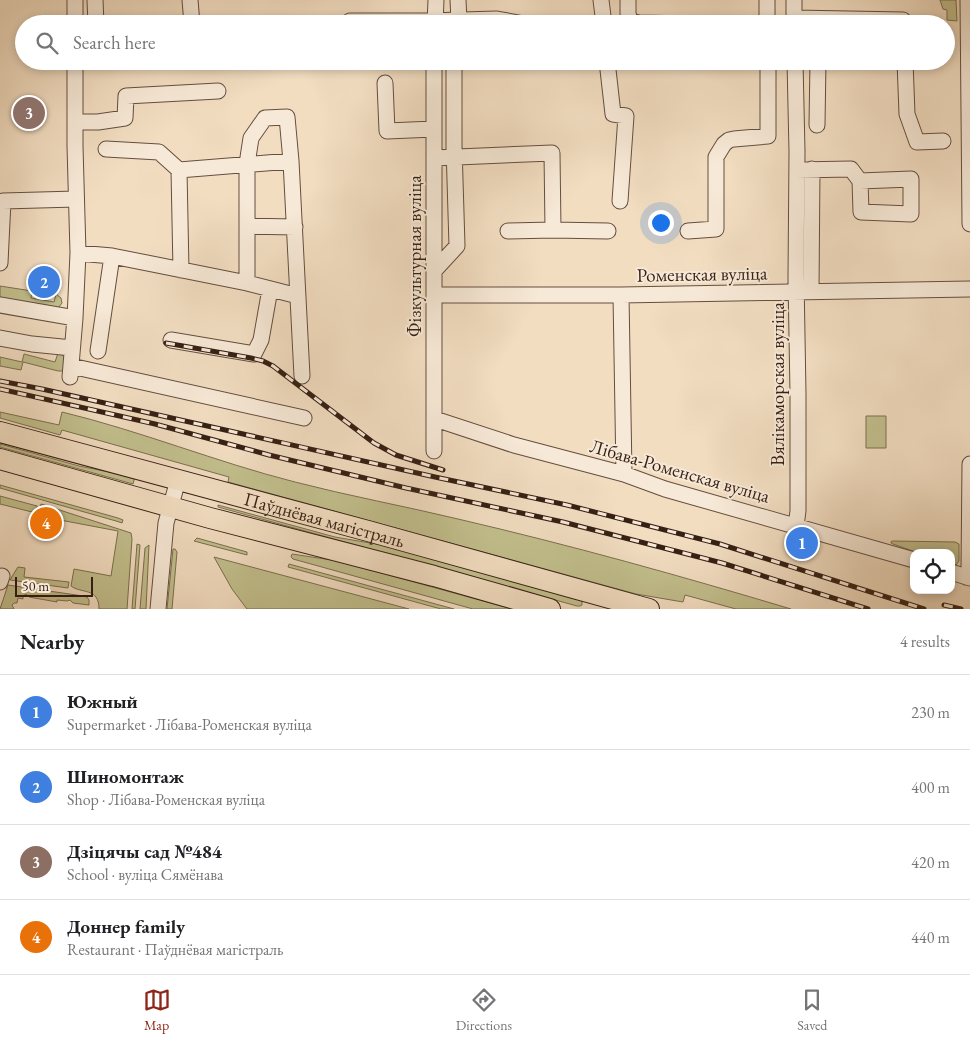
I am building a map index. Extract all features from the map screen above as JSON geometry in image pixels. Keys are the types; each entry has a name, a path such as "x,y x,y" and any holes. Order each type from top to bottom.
{"main road":[{"name":"Паўднёвая магістраль","path":"0,432 178,480 591,601 649,609"},
{"name":"Паўднёвая магістраль","path":"0,459 170,507 434,576 550,609"}],"street":[{"path":"75,0 75,15"},
{"path":"96,0 96,15"},
{"path":"190,0 191,15"},
{"path":"435,15 436,0"},
{"path":"457,15 458,0"},
{"path":"602,0 603,15"},
{"path":"628,0 628,15"},
{"path":"767,0 767,15"},
{"path":"794,0 794,15"},
{"path":"968,0 970,224"},
{"path":"75,70 78,253 71,371 304,418"},
{"name":"Фізкультурная вуліца","path":"434,70 434,452"},
{"path":"434,271 457,246 454,70"},
{"path":"609,70 613,114 626,116 620,201"},
{"path":"688,231 716,229 716,156 724,144 734,139 768,136 768,70"},
{"name":"Вялікаморская вуліца","path":"796,70 804,170 804,292 798,394 798,511 796,526"},
{"path":"817,126 818,70"},
{"path":"905,70 907,114 917,142 943,141"},
{"path":"385,83 388,131 434,129"},
{"path":"75,122 98,122 125,118 126,96 218,91"},
{"path":"247,284 247,164 251,138 265,118 287,117 295,227 302,376"},
{"path":"106,149 159,152 179,170 181,270"},
{"path":"434,158 552,153 553,230"},
{"path":"179,170 291,161"},
{"path":"804,170 851,168 860,181"},
{"path":"0,263 2,201 76,199"},
{"path":"247,226 295,227"},
{"path":"508,231 608,230"},
{"path":"78,253 112,256 298,296"},
{"path":"98,351 112,256"},
{"path":"171,340 254,354 261,340 270,289"},
{"name":"Роменская вуліца","path":"434,295 621,295 970,289"},
{"path":"621,295 624,474"},
{"path":"0,305 75,318"},
{"path":"0,338 32,344 72,348"},
{"name":"Лібава-Роменская вуліца","path":"435,419 514,445 624,474 665,489 910,559"},
{"path":"955,573 968,577 970,569 970,464"},
{"path":"158,609 166,523 178,480"}],"shaded area":[{"path":"940,0 956,0 957,21 955,21 955,15 947,15 947,10 943,9"},
{"path":"0,286 32,291 31,298 54,302 56,294 61,298 62,303 54,309 0,299"},
{"path":"58,353 64,356 64,371 23,362 21,370 0,366 0,357 22,362 24,354 55,362"},
{"path":"0,412 59,425 62,412 121,428 295,482 542,539 791,609 736,609 685,595 683,602 636,594 228,482 229,477 62,430 60,435 0,418"},
{"path":"866,416 886,416 886,448 866,448"},
{"path":"0,444 79,466 135,477 133,484 0,447"},
{"path":"0,485 123,520 122,523 0,488"},
{"path":"0,496 37,506 36,513 0,504"},
{"path":"41,504 131,533 127,609 99,609 96,597 93,594 71,586 74,569 111,576 118,531 39,516"},
{"path":"218,505 335,537 382,545 579,600 582,601 582,605 577,606 218,507"},
{"path":"197,538 247,552 247,555 194,541"},
{"path":"891,542 955,542 959,544 959,561 955,565 955,549 910,550"},
{"path":"137,544 140,545 135,609 132,609"},
{"path":"149,545 146,609 140,609 145,548"},
{"path":"173,549 177,552 172,609 167,609"},
{"path":"292,554 338,561 512,609 473,609 293,559 291,557"},
{"path":"214,557 409,609 247,609 232,589"},
{"path":"289,564 454,609 441,609 288,567"},
{"path":"18,567 25,568 24,577 69,582 68,588 10,580"},
{"path":"8,585 83,596 89,600 89,605 73,603 70,600 57,600 57,602 29,597 26,594 23,596 23,599 18,598 17,603 12,605 14,609 0,609"}],"railway":[{"path":"166,343 263,361 273,366 374,443 396,455 443,470"},
{"path":"0,381 567,505 720,544 924,609"},
{"path":"0,389 155,424 269,455 406,488 563,522 722,563 868,609"},
{"path":"944,605 961,609"}],"place":[{"name":"Дзіцячы сад №484","path":"29,113"},
{"name":"Шиномонтаж","path":"44,282"},
{"name":"Доннер family","path":"46,523"},
{"name":"Южный","path":"802,543"}]}
